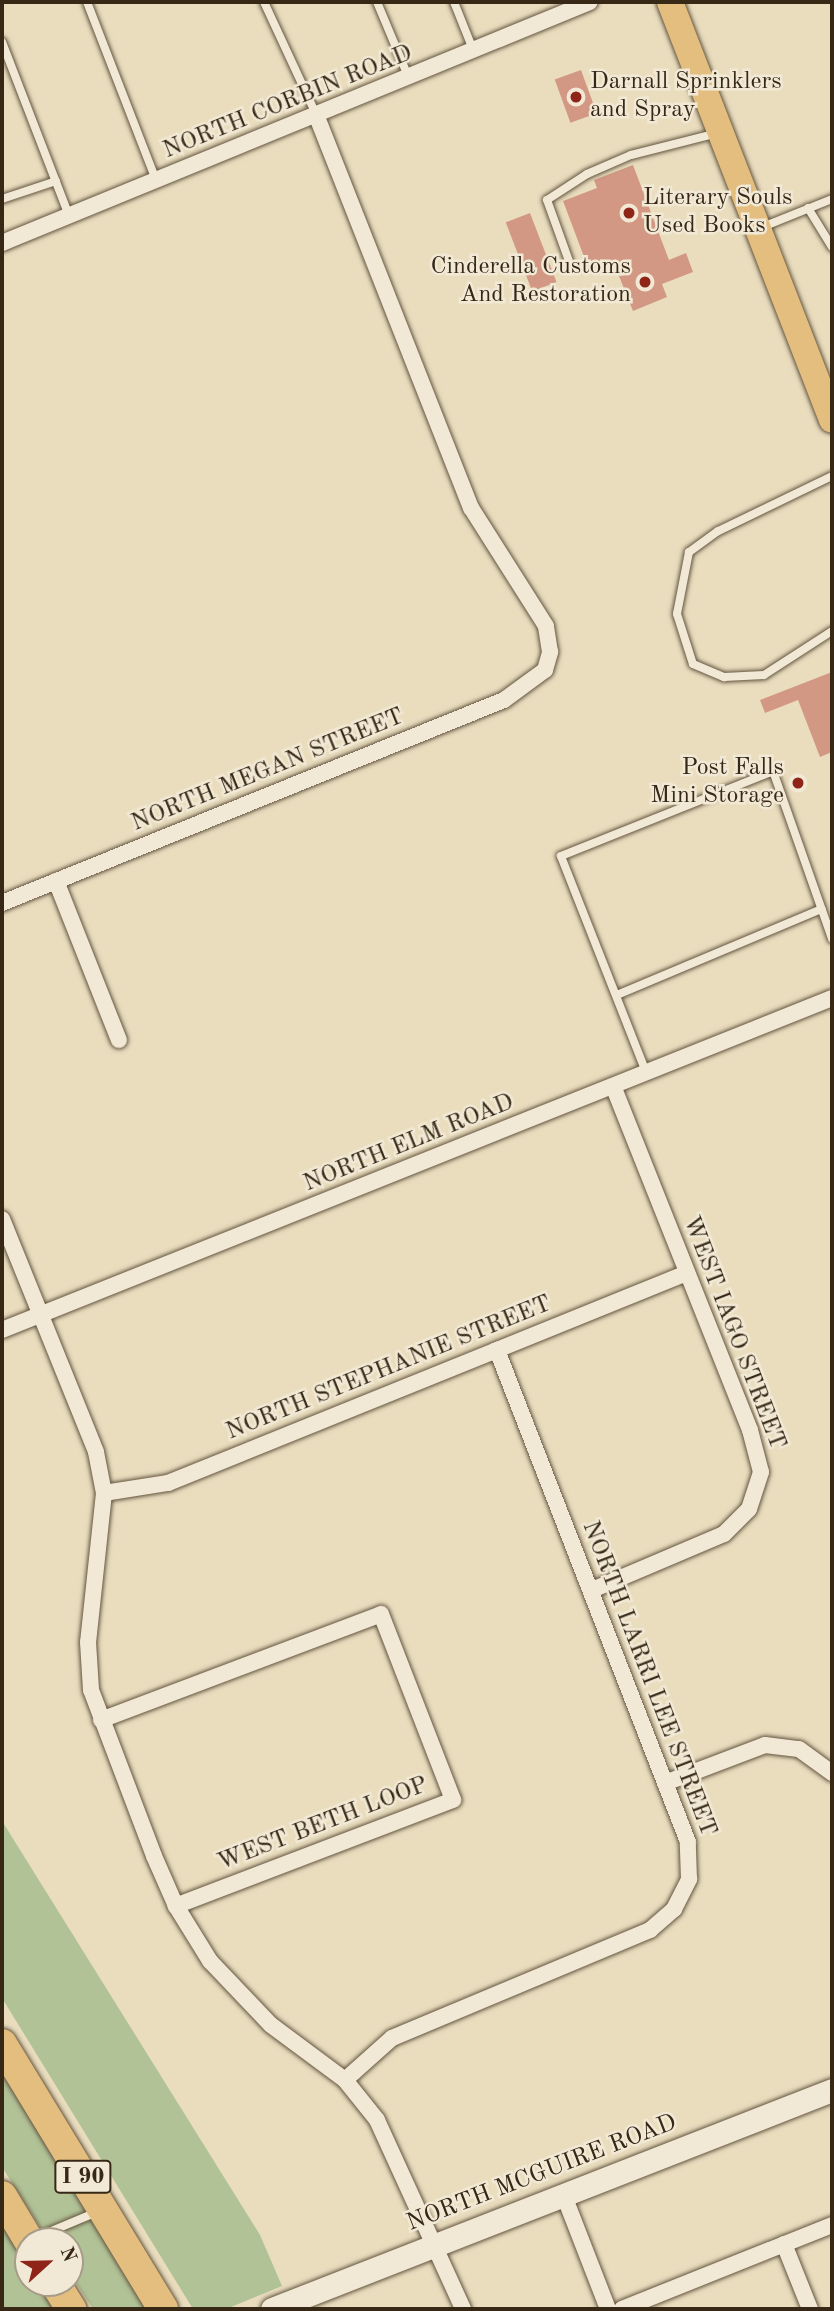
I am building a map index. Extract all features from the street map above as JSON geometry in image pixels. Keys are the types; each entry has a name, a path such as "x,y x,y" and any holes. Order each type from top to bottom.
{"highway":[{"name":"I 90","path":"2,2045 163,2309"},
{"path":"2,2196 21,2227"}],"main road":[{"path":"670,2 758,229 826,387 832,420"}],"street":[{"name":"NORTH CORBIN ROAD","path":"2,243 317,117 590,2"},
{"name":"NORTH MEGAN STREET","path":"2,903 504,699 545,670 550,652 546,626 471,508 317,117"},
{"path":"56,881 119,1040"},
{"name":"NORTH ELM ROAD","path":"2,1330 832,998"},
{"name":"WEST IAGO STREET","path":"592,1590 724,1534 749,1509 757,1492 758,1454 613,1086"},
{"path":"2,1219 85,1417 104,1493 88,1642 91,1690 176,1906 210,1961 241,1997 345,2080 377,2120 430,2246 463,2309"},
{"name":"NORTH STEPHANIE STREET","path":"104,1493 167,1483 687,1273"},
{"name":"NORTH LARRI LEE STREET","path":"345,2080 392,2038 663,1921 685,1892 691,1862 665,1783 497,1350"},
{"name":"WEST BETH LOOP","path":"101,1720 381,1614 453,1800 176,1906"},
{"path":"665,1783 765,1745 799,1749 832,1773"},
{"name":"NORTH MCGUIRE ROAD","path":"275,2308 563,2193 832,2090"},
{"path":"563,2193 608,2309"},
{"path":"622,2309 832,2225"},
{"path":"784,2244 810,2309"}],"lane":[{"path":"87,2 156,180"},
{"path":"264,2 317,117"},
{"path":"377,2 409,78"},
{"path":"454,2 474,52"},
{"path":"2,42 69,216"},
{"path":"569,261 547,200 587,174 631,155 720,132"},
{"path":"2,199 56,181"},
{"path":"758,229 832,199"},
{"path":"808,208 832,247"},
{"path":"832,475 718,531 689,552 677,614 694,664 724,677 764,675 832,631"},
{"path":"646,1072 561,856 774,771 832,939"},
{"path":"617,995 822,909"},
{"path":"62,2227 103,2210"}],"green space":[{"path":"2,1821 260,2235 282,2286 226,2309 193,2309 2,1998"},
{"path":"2,2061 149,2309 93,2309 84,2295 84,2227 40,2227 2,2167"},
{"path":"2,2225 14,2245 14,2297 46,2297 53,2309 2,2309"}],"building":[{"name":"Darnall Sprinklers and Spray","path":"581,70 597,113 570,123 555,80"},
{"path":"633,165 669,260 686,253 693,272 662,284 667,297 633,311 613,261 589,270 563,201 597,188 594,180"},
{"path":"530,213 557,282 532,291 506,222"},
{"path":"832,672 832,752 820,757 798,700 765,713 760,700"}],"place":[{"name":"Darnall Sprinklers and Spray","path":"576,97"},
{"name":"Literary Souls Used Books","path":"629,213"},
{"name":"Cinderella Customs And Restoration","path":"645,282"},
{"name":"Post Falls Mini Storage","path":"798,783"}]}
